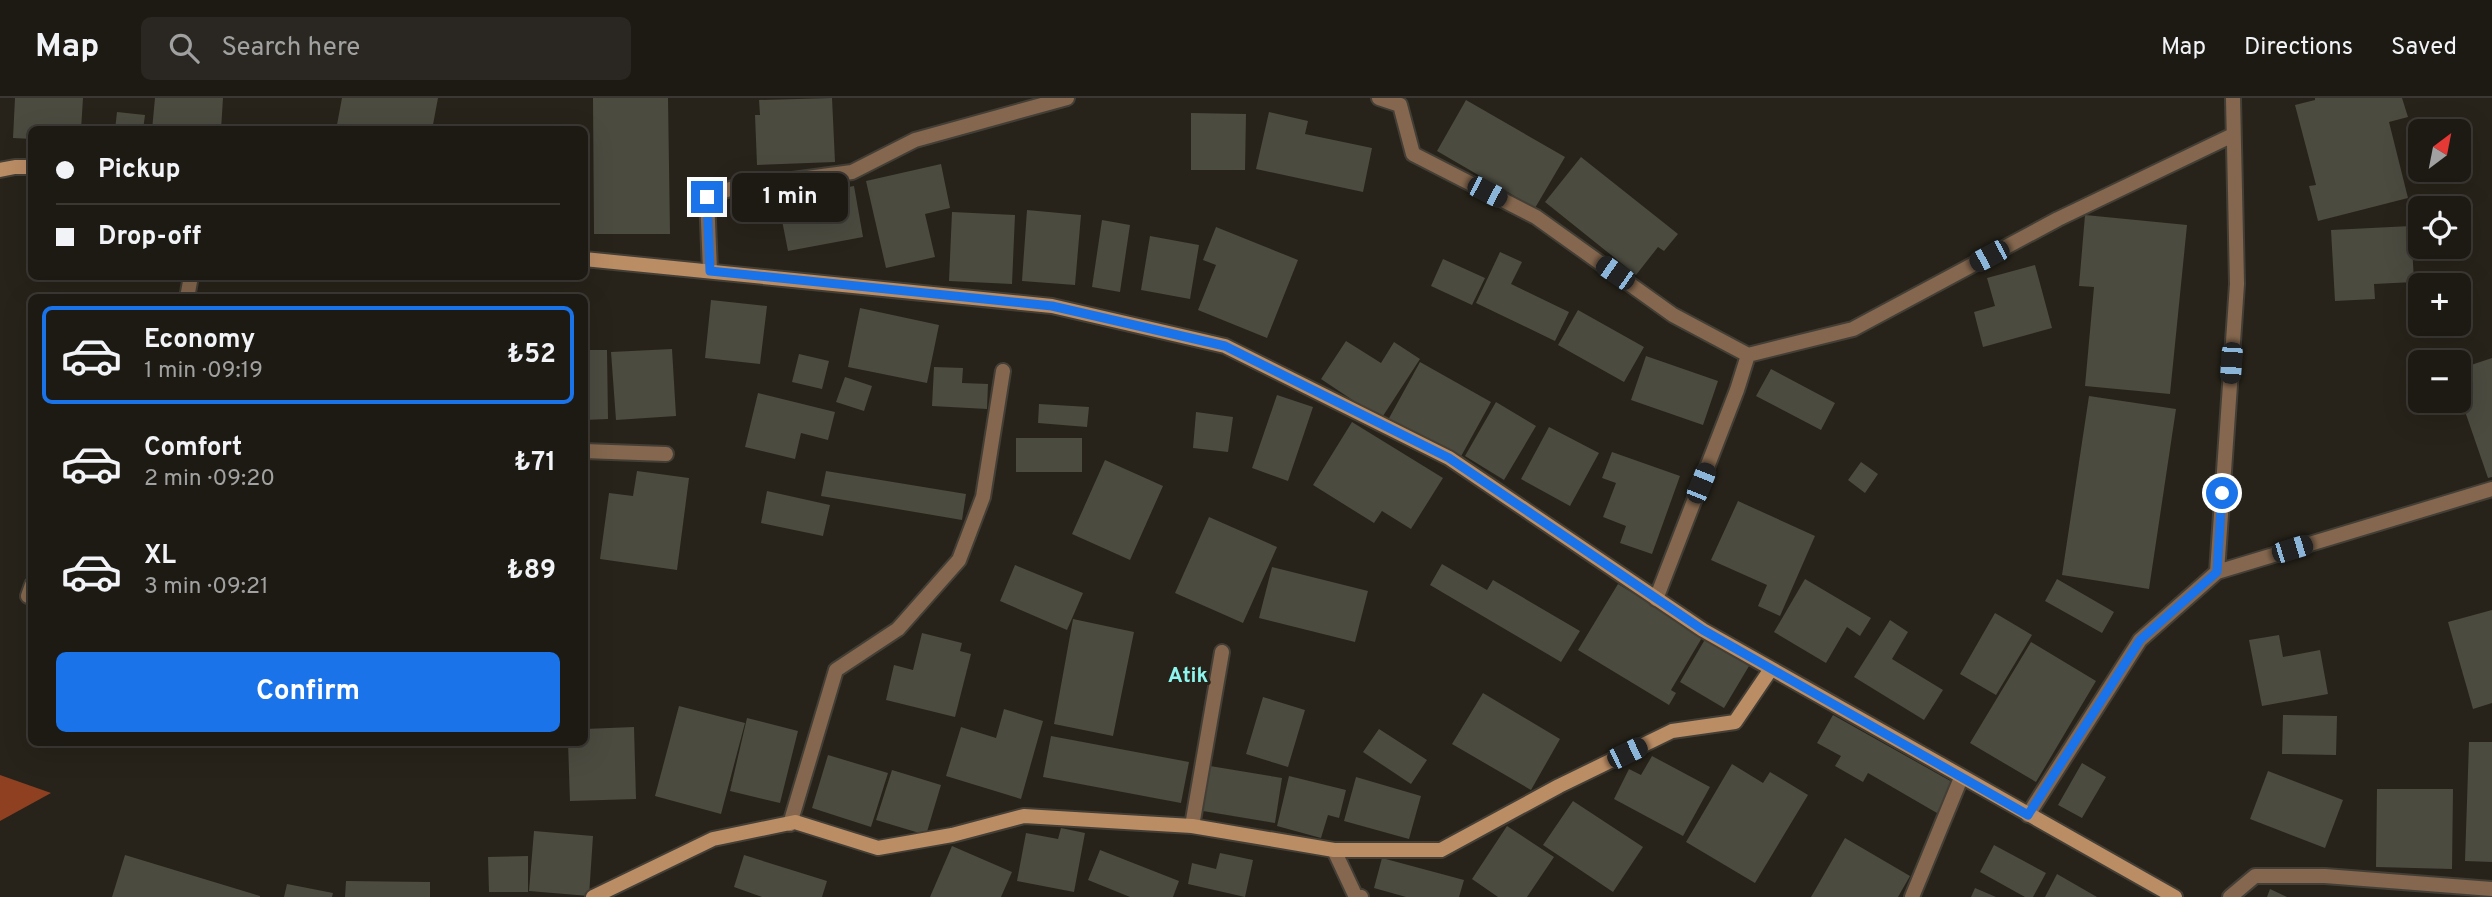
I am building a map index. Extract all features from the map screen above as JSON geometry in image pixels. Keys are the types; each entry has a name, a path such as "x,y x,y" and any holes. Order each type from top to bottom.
{"street":[{"path":"710,271 707,197 733,188 852,172 915,140 1067,98"},
{"path":"1380,98 1400,105 1413,154 1536,217 1673,315 1748,355 1853,329 2058,219 2234,135"},
{"path":"2217,572 2237,284 2233,98"},
{"path":"0,170 15,166 28,167"},
{"path":"588,259 1052,306 1225,346 1449,458 1703,630 2175,897"},
{"path":"1656,599 1748,355"},
{"path":"790,824 836,670 898,629 959,561 983,496 1003,371"},
{"path":"588,451 666,454"},
{"path":"2028,815 2140,640 2217,572 2492,489"},
{"path":"1192,826 1222,652"},
{"path":"593,897 713,839 795,822 878,848 952,835 1024,816 1192,826 1334,850 1441,850 1559,786 1672,731 1735,722 1771,669"},
{"path":"1912,897 1961,778"},
{"path":"1334,850 1355,895 1361,897"},
{"path":"2230,897 2255,876 2325,876 2492,889"}],"shaded area":[{"path":"0,775 51,793 0,821"}],"building":[{"path":"15,98 83,98 81,126 28,126 28,139 13,138"},
{"path":"155,98 223,98 221,126 152,126"},
{"path":"342,98 438,98 433,126 337,126"},
{"path":"593,98 668,98 670,234 594,234"},
{"path":"832,98 835,162 757,165 755,115 760,115 759,100"},
{"path":"2402,98 2408,117 2389,122 2408,198 2318,221 2309,186 2316,185 2295,105 2315,100"},
{"path":"1466,100 1565,157 1535,208 1437,151"},
{"path":"117,112 145,115 144,126 115,126"},
{"path":"1269,112 1308,121 1305,134 1372,148 1363,192 1256,169"},
{"path":"1191,113 1246,114 1245,170 1191,170"},
{"path":"1581,157 1678,234 1664,251 1658,247 1636,275 1545,202"},
{"path":"941,164 950,208 925,214 935,257 886,268 866,181"},
{"path":"854,186 863,237 788,251 778,200"},
{"path":"1027,210 1081,215 1075,285 1022,281"},
{"path":"952,212 1015,215 1012,284 949,281"},
{"path":"2085,215 2187,225 2170,394 2085,386 2094,287 2079,286"},
{"path":"1102,220 1130,225 1120,292 1092,287"},
{"path":"2408,226 2408,259 2413,259 2414,273 2408,273 2408,282 2374,284 2375,299 2335,301 2331,230"},
{"path":"1216,227 1298,260 1267,338 1198,310 1216,265 1203,260"},
{"path":"1150,236 1199,245 1190,299 1141,290"},
{"path":"1500,252 1522,262 1511,284 1569,312 1555,341 1476,303"},
{"path":"1443,259 1485,278 1472,305 1431,286"},
{"path":"2035,265 2052,328 1983,347 1974,312 1995,306 1987,278"},
{"path":"711,300 767,306 760,364 705,358"},
{"path":"860,308 939,325 927,383 848,367"},
{"path":"1578,310 1644,347 1624,382 1558,345"},
{"path":"1346,341 1381,363 1394,342 1420,359 1381,419 1321,379"},
{"path":"672,349 676,416 616,420 611,352"},
{"path":"588,350 607,350 608,419 588,420"},
{"path":"799,354 829,361 822,389 792,382"},
{"path":"1646,356 1718,381 1703,425 1631,400"},
{"path":"2492,358 2492,477 2488,478 2466,413 2471,413 2471,365"},
{"path":"1420,362 1491,402 1459,460 1388,420"},
{"path":"934,367 963,368 962,383 988,384 987,409 932,406"},
{"path":"1771,369 1835,403 1821,430 1756,396"},
{"path":"845,377 872,386 864,411 836,402"},
{"path":"758,393 835,412 828,440 801,433 795,459 745,447"},
{"path":"1277,395 1313,407 1288,481 1252,468"},
{"path":"2089,396 2176,409 2149,589 2062,575"},
{"path":"1496,402 1536,426 1504,480 1465,456"},
{"path":"1039,404 1089,407 1087,427 1038,423"},
{"path":"1196,412 1233,417 1228,452 1193,448"},
{"path":"1352,422 1443,478 1411,529 1382,511 1374,523 1313,485"},
{"path":"1549,427 1599,453 1570,506 1521,479"},
{"path":"1016,438 1082,438 1082,472 1016,472"},
{"path":"1612,452 1680,476 1652,554 1620,543 1626,526 1603,517 1616,483 1602,478"},
{"path":"1105,460 1163,486 1130,560 1072,534"},
{"path":"1861,462 1878,474 1865,493 1848,480"},
{"path":"637,471 689,478 677,570 600,559 609,493 633,496"},
{"path":"826,471 966,494 962,520 821,496"},
{"path":"767,491 830,505 823,536 761,523"},
{"path":"1738,501 1815,536 1780,616 1758,606 1767,585 1711,560"},
{"path":"1209,517 1277,547 1243,623 1175,593"},
{"path":"1442,564 1487,590 1493,580 1580,631 1561,662 1430,585"},
{"path":"1015,565 1083,593 1067,630 1000,601"},
{"path":"1272,567 1368,591 1355,642 1259,618"},
{"path":"1805,579 1871,618 1860,636 1847,627 1826,663 1774,632"},
{"path":"2057,579 2114,612 2102,633 2045,601"},
{"path":"1618,584 1703,636 1671,690 1676,693 1669,705 1578,650"},
{"path":"2492,610 2492,703 2473,709 2448,622"},
{"path":"1995,613 2032,635 1996,695 1960,674"},
{"path":"1073,619 1134,632 1113,736 1054,724"},
{"path":"1890,620 1908,632 1892,659 1943,690 1924,720 1854,677"},
{"path":"922,633 962,643 960,651 971,654 955,717 886,700 894,665 913,670"},
{"path":"2279,635 2283,657 2320,650 2328,694 2262,706 2249,640"},
{"path":"1707,636 1752,661 1724,708 1680,682"},
{"path":"2031,642 2096,681 2036,782 1970,743"},
{"path":"1483,693 1560,739 1531,790 1452,744"},
{"path":"1263,697 1305,710 1288,767 1246,754"},
{"path":"679,706 745,723 721,814 655,796"},
{"path":"1004,709 1043,721 1021,799 946,776 961,727 996,738"},
{"path":"1833,715 1954,783 1937,813 1868,773 1863,782 1835,766 1841,756 1817,743"},
{"path":"2283,715 2337,716 2336,755 2282,754"},
{"path":"747,718 798,731 780,803 730,791"},
{"path":"634,727 636,799 570,801 568,746 588,746 588,729"},
{"path":"1379,729 1427,760 1411,784 1363,752"},
{"path":"1051,736 1189,762 1181,803 1043,777"},
{"path":"2469,742 2492,742 2492,862 2465,861"},
{"path":"828,755 888,773 871,827 812,808"},
{"path":"1652,756 1710,787 1683,836 1614,799 1629,769 1641,775"},
{"path":"2082,763 2106,777 2082,818 2058,805"},
{"path":"1732,764 1763,783 1770,772 1808,795 1755,883 1686,842"},
{"path":"1210,766 1282,778 1275,823 1203,811"},
{"path":"892,770 941,785 926,835 876,820"},
{"path":"2268,771 2343,800 2325,848 2250,819"},
{"path":"1289,776 1346,790 1339,818 1328,815 1321,838 1277,826"},
{"path":"1356,777 1421,796 1409,839 1344,821"},
{"path":"2377,789 2453,789 2452,869 2376,867"},
{"path":"1573,801 1643,847 1613,892 1543,845"},
{"path":"1507,826 1554,857 1527,897 1498,897 1472,879"},
{"path":"1061,828 1085,833 1074,892 1017,881 1026,833 1058,839"},
{"path":"534,831 593,836 589,896 529,891"},
{"path":"1845,838 1910,876 1898,897 1811,897"},
{"path":"1994,845 2046,873 2033,897 2025,897 1980,872"},
{"path":"952,846 1012,872 1001,897 930,897"},
{"path":"1100,850 1179,881 1173,897 1130,897 1088,880"},
{"path":"1220,853 1253,860 1245,897 1188,884 1192,863 1216,869"},
{"path":"125,855 260,896 260,897 112,897"},
{"path":"744,855 827,881 822,897 762,897 734,887"},
{"path":"528,856 528,892 489,892 488,857"},
{"path":"1382,858 1464,880 1459,897 1406,897 1374,888"},
{"path":"2057,874 2097,897 2045,897"},
{"path":"346,881 430,882 430,897 345,897"},
{"path":"287,884 333,893 332,897 284,897"},
{"path":"1975,888 1996,897 1971,897"},
{"path":"2270,889 2287,897 2267,897"}],"district":[{"name":"Atik","path":"1188,675"}],"route":[{"path":"707,197 710,271 1052,306 1225,346 1449,458 1703,630 2028,815 2140,640 2217,572 2222,493"}]}
